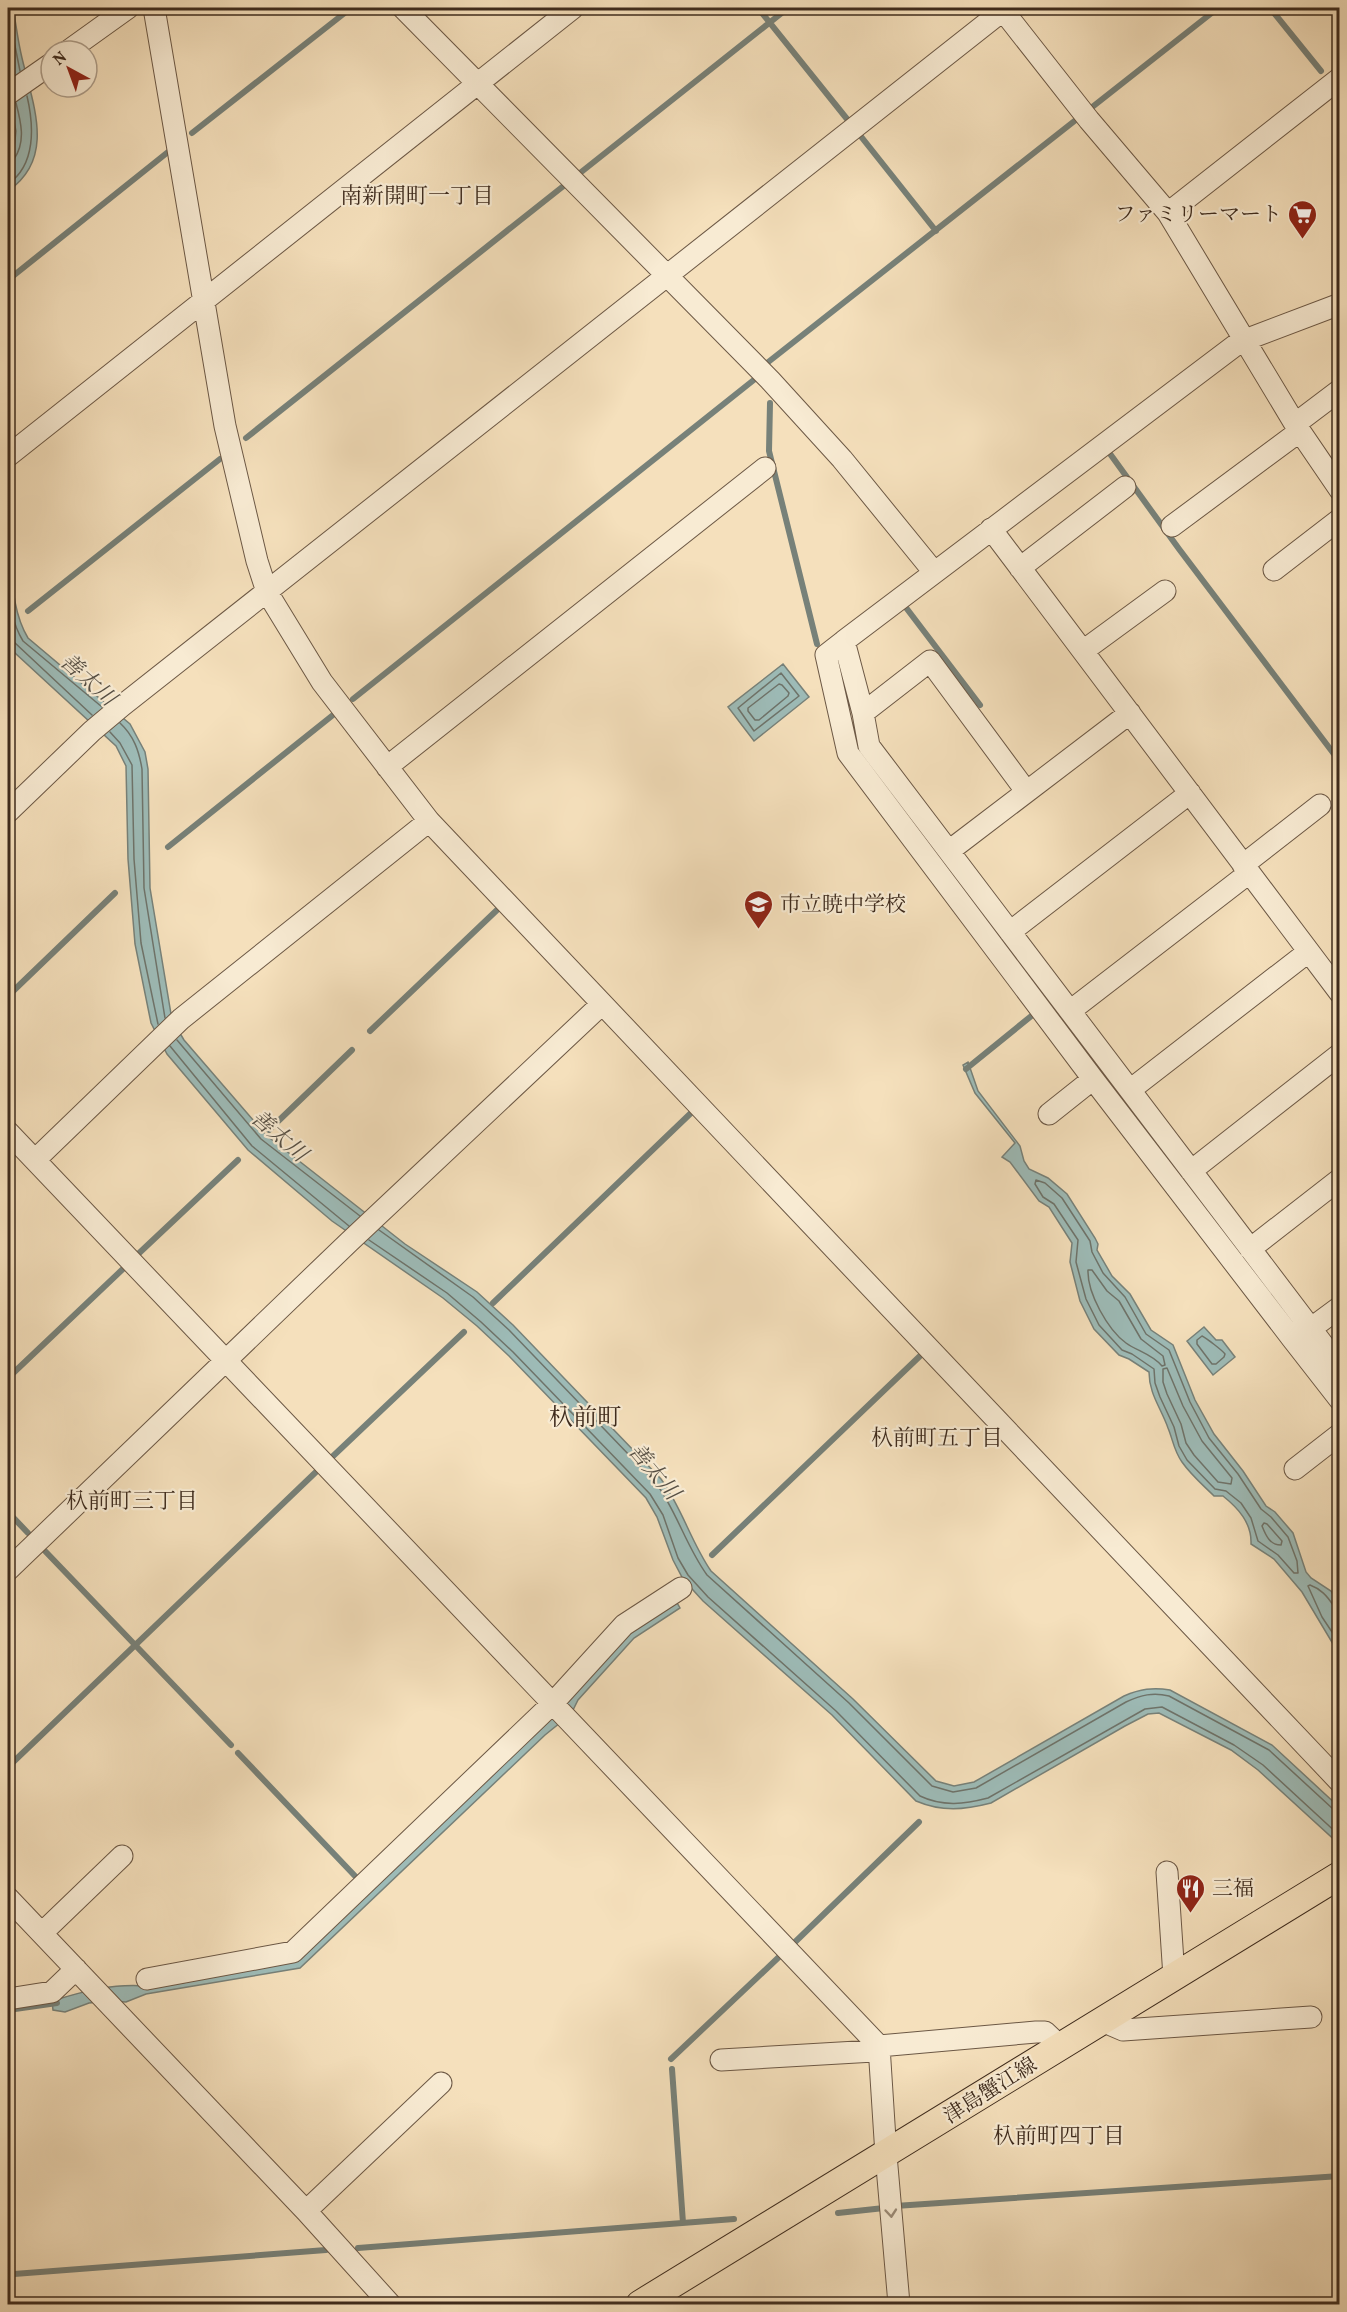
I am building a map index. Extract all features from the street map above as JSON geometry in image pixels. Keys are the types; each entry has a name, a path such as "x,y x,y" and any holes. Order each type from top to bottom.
{"main road":[{"name":"津島蟹江線","path":"640,2304 1340,1875"}],"street":[{"path":"85,39 128,8"},
{"path":"154,8 225,426 257,561 267,592 322,682 429,821 1340,1782"},
{"path":"404,8 770,380 834,450 934,572"},
{"path":"8,456 573,8"},
{"path":"8,812 92,731 123,705 1003,8 1084,113 1168,213 1298,428 1340,490"},
{"path":"8,94 39,72"},
{"path":"1168,213 1340,78"},
{"path":"1340,304 1245,339 826,655 848,753 1093,1079 1302,1335 1340,1367"},
{"path":"1172,526 1298,428 1340,390"},
{"path":"387,767 765,468"},
{"path":"1020,568 1125,487"},
{"path":"1274,570 1340,519"},
{"path":"991,529 1340,993"},
{"path":"1083,651 1165,591"},
{"path":"844,640 863,712 869,746 1250,1249 1340,1400"},
{"path":"863,712 930,662 1026,791"},
{"path":"949,851 1130,713"},
{"path":"1010,932 1190,793"},
{"path":"1070,1011 1246,869 1320,805"},
{"path":"35,1160 181,1019 429,821"},
{"path":"1130,1090 1308,952"},
{"path":"8,1570 350,1241 602,1004"},
{"path":"1191,1171 1340,1054"},
{"path":"1050,1114 1093,1079"},
{"path":"8,1132 879,2046 899,2304"},
{"path":"1250,1249 1340,1179"},
{"path":"1302,1335 1340,1307"},
{"path":"1295,1469 1340,1434"},
{"path":"147,1979 293,1952 555,1705 624,1625 681,1588"},
{"path":"42,1933 122,1856"},
{"path":"1167,1872 1174,1977"},
{"path":"8,1898 306,2211 390,2304"},
{"path":"8,1999 52,1992 79,1972"},
{"path":"1102,2021 1123,2030 1311,2017"},
{"path":"721,2060 874,2051 879,2046 1036,2032 1045,2032 1060,2046"},
{"path":"306,2211 441,2083"}],"water":[{"path":"8,8 13,8 37,130 32,163 23,178 8,191 8,159 14,148 16,131 8,93"},
{"path":"8,541 15,603 28,638 130,724 145,752 148,769 150,888 172,1020 184,1040 266,1135 405,1244 477,1292 513,1325 661,1479 711,1571 853,1699 936,1781 954,1786 974,1782 1124,1696 1147,1689 1170,1690 1272,1745 1339,1807 1339,1844 1258,1770 1231,1750 1159,1713 1148,1714 1125,1726 991,1803 953,1809 926,1805 916,1801 832,1715 703,1601 683,1579 673,1560 657,1517 646,1498 509,1356 443,1298 332,1221 248,1150 167,1054 151,1023 135,944 128,859 126,766 116,746 15,653 8,643"},
{"path":"783,664 809,697 754,741 728,707"},
{"path":"968,1062 978,1091 1020,1146 1029,1169 1048,1178 1067,1194 1095,1238 1098,1244 1097,1250 1112,1276 1130,1294 1151,1330 1173,1345 1195,1400 1214,1434 1243,1471 1266,1506 1275,1512 1293,1533 1306,1572 1331,1591 1339,1606 1339,1654 1302,1592 1274,1559 1251,1544 1247,1523 1239,1511 1223,1496 1214,1496 1182,1462 1153,1394 1149,1372 1119,1355 1094,1329 1080,1301 1070,1262 1072,1243 1049,1207 1039,1201 1010,1162 1002,1157 1015,1143 975,1093 963,1065"},
{"path":"1204,1327 1216,1340 1222,1340 1235,1357 1213,1375 1187,1341"},
{"path":"676,1601 680,1608 634,1638 578,1700 571,1714 545,1735 300,1968 146,1994 126,2002 89,2003 65,2012 53,2010 52,2001 99,1989 147,1986 298,1961 554,1715 629,1632"}],"waterway":[{"path":"192,133 351,8"},
{"path":"758,8 847,119"},
{"path":"580,173 788,8"},
{"path":"767,363 1218,8"},
{"path":"1270,8 1321,71"},
{"path":"859,134 936,231"},
{"path":"8,280 168,152"},
{"path":"246,438 566,184"},
{"path":"353,699 755,379"},
{"path":"770,403 769,451 817,644"},
{"path":"1108,451 1340,762"},
{"path":"28,611 220,459"},
{"path":"904,605 980,705"},
{"path":"168,847 333,715"},
{"path":"8,996 115,893"},
{"path":"370,1031 497,910"},
{"path":"983,915 1158,1146"},
{"path":"966,1069 1034,1012"},
{"name":"善太川","path":"269,1130 352,1050"},
{"path":"493,1303 691,1113"},
{"path":"136,1256 238,1160"},
{"path":"8,1378 125,1267"},
{"path":"331,1458 464,1332"},
{"path":"712,1555 920,1356"},
{"path":"8,1767 318,1470"},
{"path":"8,1512 28,1533"},
{"path":"45,1551 231,1745"},
{"path":"238,1753 355,1876"},
{"path":"794,1943 919,1822"},
{"path":"671,2059 780,1956"},
{"path":"8,2010 57,2003"},
{"path":"672,2069 683,2223"},
{"path":"895,2206 1340,2176"},
{"path":"838,2213 884,2208"},
{"path":"358,2248 734,2219"},
{"path":"14,2274 326,2250"}],"place":[{"name":"ファミリーマート","path":"1303,240"},
{"name":"市立暁中学校","path":"759,930"},
{"name":"三福","path":"1191,1914"}],"district":[{"name":"南新開町一丁目","path":"417,195"},
{"name":"杁前町","path":"585,1417"},
{"name":"杁前町五丁目","path":"937,1437"},
{"name":"杁前町三丁目","path":"132,1500"},
{"name":"杁前町四丁目","path":"1059,2135"}]}
